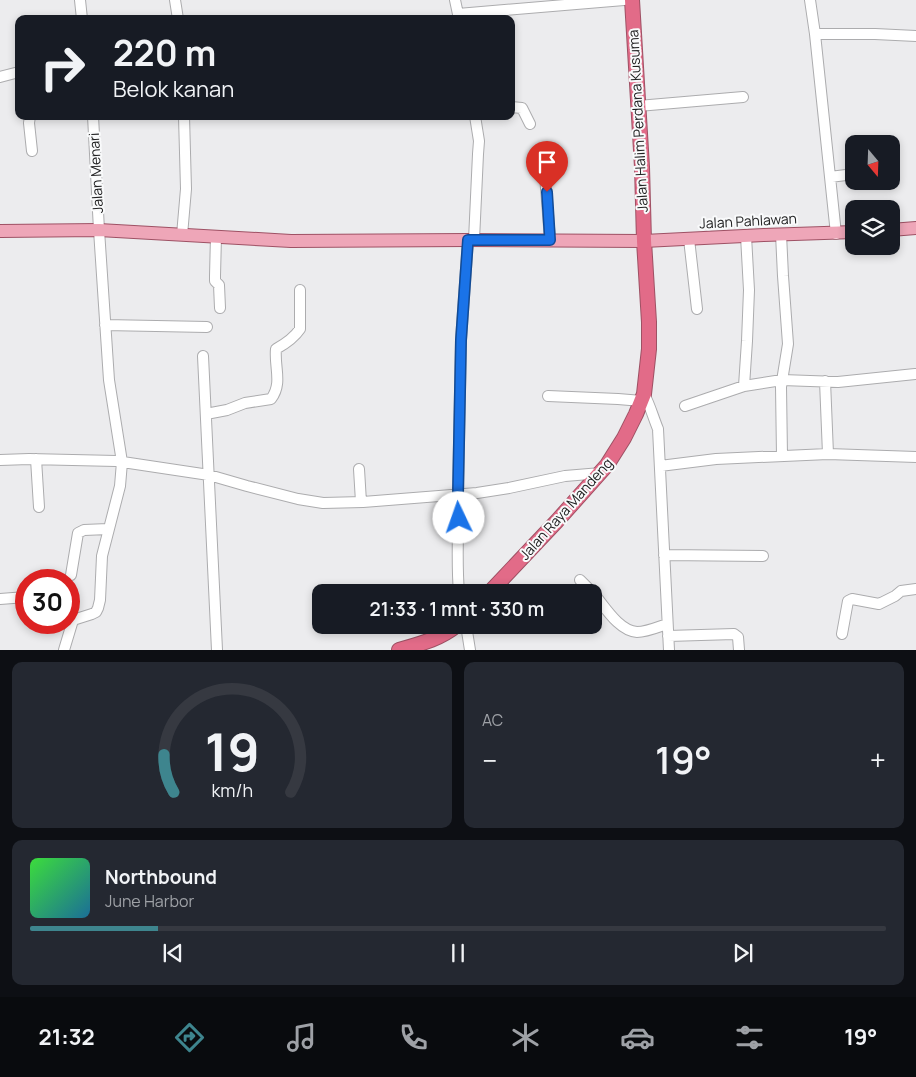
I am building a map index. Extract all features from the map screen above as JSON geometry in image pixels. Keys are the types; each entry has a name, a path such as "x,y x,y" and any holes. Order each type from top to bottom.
{"highway":[{"name":"Jalan Halim Perdana Kusuma","path":"632,0 644,241"},
{"name":"Jalan Raya Mandeng","path":"497,584 601,473 624,438 643,397 649,349 644,241"},
{"path":"399,650 438,638 444,634"}],"main road":[{"path":"900,229 916,228"},
{"name":"Jalan Pahlawan","path":"0,231 99,230 291,241 644,241 781,234 845,233"}],"street":[{"path":"80,0 82,15"},
{"path":"175,0 177,15"},
{"path":"455,0 459,15"},
{"path":"469,15 624,0"},
{"path":"810,0 836,234"},
{"path":"815,34 916,36"},
{"path":"0,77 15,73"},
{"path":"638,106 743,97"},
{"path":"515,107 523,109 530,124"},
{"path":"29,120 32,151"},
{"name":"Jalan Menari","path":"80,616 92,614 98,608 102,556 120,486 122,462 109,380 93,120"},
{"path":"182,234 186,189 184,120"},
{"path":"458,584 461,340 479,141 476,120"},
{"path":"545,175 550,240"},
{"path":"830,177 845,175"},
{"path":"781,234 788,344 781,387 782,456"},
{"path":"216,236 215,281 219,285 220,308"},
{"path":"744,386 749,290 746,236"},
{"path":"689,239 697,309"},
{"path":"206,414 227,410 245,403 271,399 276,392 277,384 276,350 300,329 300,290"},
{"path":"105,325 207,328"},
{"path":"203,356 217,650"},
{"path":"685,406 744,386 782,380 838,382 914,374"},
{"path":"825,381 828,454"},
{"path":"548,396 618,399 643,397 648,402 658,429 668,650"},
{"path":"0,452 0,460 36,459 122,462 209,475 309,502 323,503 477,493 565,476 601,473"},
{"path":"660,466 716,459 828,454 916,457"},
{"path":"36,459 38,506"},
{"path":"359,470 361,502"},
{"path":"72,569 78,533 84,530 108,529"},
{"path":"664,555 763,556"},
{"path":"580,580 584,584"},
{"path":"842,634 848,601 879,604 901,591 916,588"},
{"path":"0,599 15,598"},
{"path":"602,603 620,624 628,630 638,632 668,624"},
{"path":"64,650 68,634"},
{"path":"467,634 470,650"},
{"path":"668,636 734,634 738,637 739,650"}],"route":[{"path":"459,518 461,340 468,240 550,240 547,192"}]}
